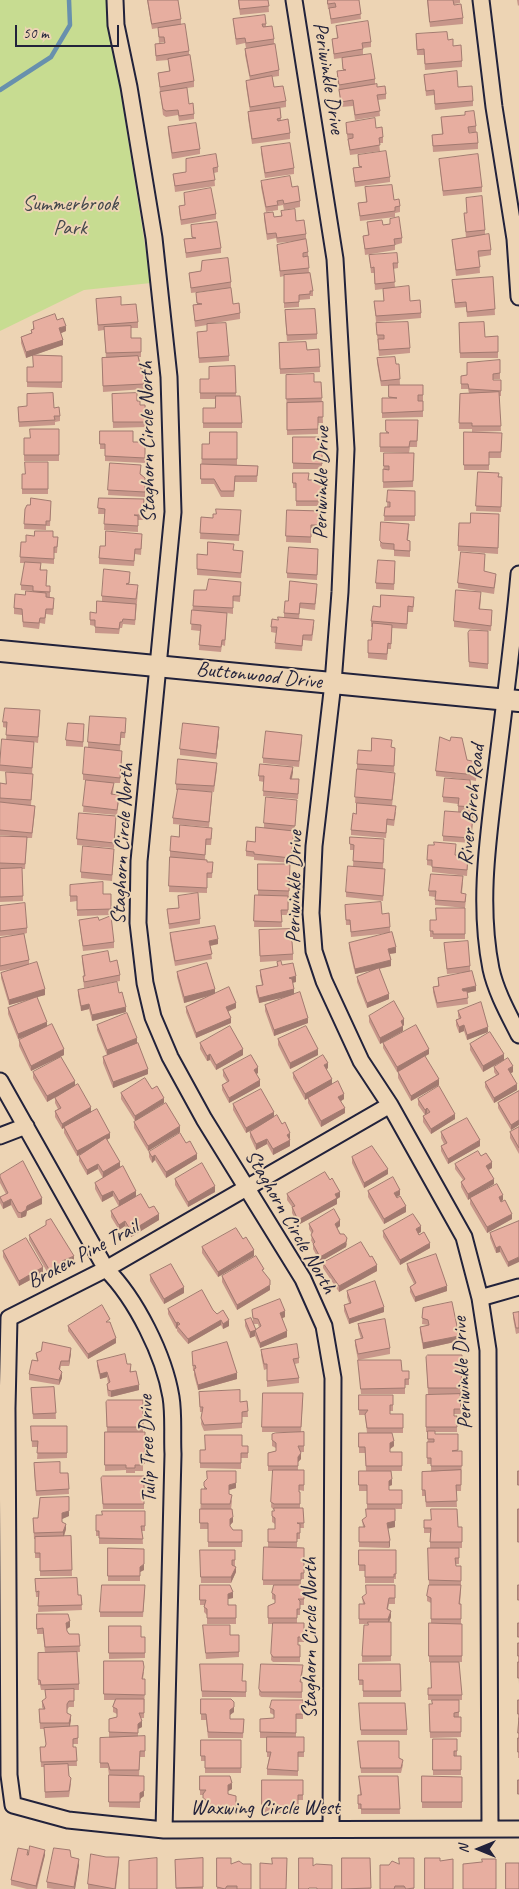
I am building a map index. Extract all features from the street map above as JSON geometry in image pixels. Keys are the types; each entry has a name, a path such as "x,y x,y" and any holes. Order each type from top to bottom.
{"street":[{"name":"Staghorn Circle North","path":"115,0 116,25 129,87 154,238 169,377 173,512 139,861 138,924 145,983 153,1017 170,1057 204,1119 303,1279 324,1326 333,1378 331,1829"},
{"name":"Periwinkle Drive","path":"294,0 335,259 346,449 340,592 333,683 314,846 311,913 314,951 324,981 361,1061 390,1106 464,1238 480,1298 488,1350 490,1829"},
{"path":"481,0 494,107 514,239 519,297"},
{"name":"River Birch Road","path":"519,574 512,700 485,863 485,931 492,972 505,1008 519,1035"},
{"name":"Buttonwood Drive","path":"0,650 512,700"},
{"name":"Tulip Tree Drive","path":"0,1081 106,1269 122,1285 150,1336 162,1362 171,1398 173,1464 164,1830"},
{"name":"Broken Pine Trail","path":"13,1805 9,1775 9,1318 106,1269 390,1106"},
{"path":"0,1136 26,1126"},
{"path":"480,1298 519,1287"},
{"name":"Waxwing Circle West","path":"13,1805 68,1820 164,1830 519,1829"}],"green space":[{"name":"Summerbrook Park","path":"0,0 106,0 151,283 84,290 0,331"}],"building":[{"path":"148,0 178,0 181,19 152,24"},
{"path":"239,0 268,0 269,6 240,9"},
{"path":"328,0 359,0 361,14 331,19 329,8 336,7 335,3 328,4"},
{"path":"428,0 453,0 454,5 461,4 463,18 430,22"},
{"path":"265,15 266,24 262,24 263,27 272,26 274,39 246,43 245,38 236,39 233,19"},
{"path":"368,21 371,42 362,43 363,49 334,54 332,39 338,38 336,26"},
{"path":"185,24 189,51 156,56 155,44 165,43 164,37 159,37 158,28"},
{"path":"447,32 448,40 453,39 453,46 461,45 462,61 425,64 424,49 417,50 416,34"},
{"path":"275,44 279,70 250,76 245,49"},
{"path":"371,54 375,79 339,85 337,71 346,70 343,69 342,58"},
{"path":"190,55 194,81 160,87 158,73 170,71 168,59"},
{"path":"457,71 458,87 472,86 473,101 435,104 434,90 426,91 424,75"},
{"path":"272,76 274,87 283,86 286,101 250,107 246,81"},
{"path":"377,84 377,87 385,86 386,94 377,95 380,111 355,115 353,100 341,102 339,90"},
{"path":"187,88 189,104 193,103 194,114 179,116 178,110 166,111 163,109 160,92"},
{"path":"280,108 281,118 277,119 278,121 288,119 290,133 252,139 248,112"},
{"path":"474,111 476,126 468,127 469,133 477,132 478,143 433,146 432,135 443,134 441,117 465,115 465,112"},
{"path":"375,118 376,128 382,127 383,137 379,138 380,145 350,150 348,139 353,138 353,134 347,134 346,123"},
{"path":"196,123 200,149 172,153 168,127"},
{"path":"290,143 294,168 265,173 261,147"},
{"path":"386,151 390,177 355,182 353,168 362,167 359,166 358,155"},
{"path":"216,154 218,167 213,168 215,180 175,186 173,174 186,172 186,159"},
{"path":"478,154 482,187 443,191 439,159"},
{"path":"290,176 292,187 298,186 300,201 284,204 283,200 277,201 278,205 266,207 261,181"},
{"path":"392,185 394,200 399,199 400,206 395,207 395,211 360,216 358,203 367,202 365,187"},
{"path":"211,188 216,214 181,220 179,206 185,205 184,193"},
{"path":"482,196 485,230 466,232 464,213 467,213 466,198"},
{"path":"295,209 296,221 304,220 306,234 277,238 276,233 267,234 264,213 273,212 274,217 282,216 281,211"},
{"path":"399,217 402,238 394,239 395,245 365,249 363,236 369,235 367,222 382,220 383,225 390,224 390,219"},
{"path":"217,222 221,248 186,253 184,239 196,238 192,237 191,225"},
{"path":"489,234 491,250 478,251 480,267 456,270 452,240"},
{"path":"306,239 308,252 303,253 303,257 308,256 309,268 280,271 277,245"},
{"path":"397,253 398,263 393,263 395,282 375,284 374,267 371,268 369,255"},
{"path":"228,258 231,282 191,288 189,273 201,271 202,261"},
{"path":"310,273 313,291 310,291 310,294 299,295 299,302 284,303 284,275"},
{"path":"493,277 495,309 467,312 466,302 455,303 452,280"},
{"path":"409,286 410,301 420,300 421,313 376,316 374,301 384,301 383,289"},
{"path":"231,288 233,304 239,303 240,313 195,321 193,305 202,304 197,303 196,293"},
{"path":"121,297 121,305 136,304 138,322 98,325 96,299"},
{"path":"315,309 317,334 287,335 285,310"},
{"path":"55,314 57,320 63,318 66,326 59,328 63,340 26,352 21,337 32,333 31,330 34,329 33,322"},
{"path":"408,322 410,348 379,350 378,339 384,339 384,335 377,335 376,323"},
{"path":"484,322 485,337 498,336 498,352 460,353 459,323"},
{"path":"226,323 229,356 199,358 197,332 207,331 207,324"},
{"path":"131,326 131,338 141,338 141,352 106,353 104,327"},
{"path":"306,342 307,350 319,349 320,367 280,369 279,343"},
{"path":"33,355 62,356 62,382 27,382 27,367 33,367"},
{"path":"138,356 141,369 143,369 144,384 103,386 102,358"},
{"path":"395,357 396,364 399,364 400,379 381,381 377,358"},
{"path":"500,360 500,373 493,374 493,380 501,380 501,391 469,389 468,384 461,384 461,376 467,375 467,363"},
{"path":"235,366 236,393 200,393 200,379 209,379 209,367"},
{"path":"314,374 314,382 321,382 322,398 286,399 286,375"},
{"path":"389,385 423,385 423,395 418,395 418,401 423,401 423,411 382,413 382,398 397,398 389,397"},
{"path":"499,392 501,426 472,426 472,423 459,423 460,394"},
{"path":"53,393 54,408 59,407 60,416 54,416 55,420 19,422 18,407 27,406 27,394"},
{"path":"137,393 137,401 140,401 140,405 145,405 146,422 113,422 112,394"},
{"path":"216,396 240,396 242,423 203,423 203,408 215,408"},
{"path":"323,402 323,417 318,417 318,429 287,430 287,403"},
{"path":"386,420 418,420 417,441 410,441 409,447 380,447 380,433 389,433 386,431"},
{"path":"30,429 59,429 59,455 24,455 24,438 30,438"},
{"path":"100,431 133,431 133,442 145,442 145,458 105,456 105,444 100,444"},
{"path":"210,432 237,432 237,459 202,459 202,444 209,444"},
{"path":"464,432 502,433 501,452 489,452 489,465 464,465"},
{"path":"293,437 322,437 322,464 293,463"},
{"path":"384,453 414,453 413,481 383,482 383,469 389,470 389,466 384,466"},
{"path":"25,462 48,462 48,489 22,489 22,474 25,474"},
{"path":"110,463 141,465 140,474 145,478 145,492 108,490"},
{"path":"201,464 258,466 257,476 235,476 234,491 221,491 214,479 201,479"},
{"path":"478,472 499,473 498,477 502,477 501,507 476,506"},
{"path":"293,473 309,473 308,480 322,480 321,501 296,501 296,483 293,483"},
{"path":"388,490 415,491 415,516 384,516 385,507 390,507 390,502 387,502"},
{"path":"31,498 51,501 50,521 46,521 46,525 24,524 25,509 27,505 30,505"},
{"path":"99,498 144,499 143,515 134,515 138,516 138,526 104,524 105,509 98,508"},
{"path":"216,509 241,510 239,535 200,533 201,517 213,518 213,514 216,514"},
{"path":"287,510 320,511 320,525 311,525 311,537 286,536"},
{"path":"471,513 499,514 498,548 458,546 459,523 470,523"},
{"path":"381,522 409,524 407,540 410,541 410,551 394,550 394,544 382,543 380,541"},
{"path":"35,531 53,531 53,537 58,537 57,547 54,547 54,559 20,557 21,542 26,542 26,535 34,536"},
{"path":"106,531 142,534 141,549 135,549 134,561 99,558 100,546 105,546"},
{"path":"208,542 234,544 233,550 243,551 241,573 197,569 197,554 207,555"},
{"path":"289,547 318,549 317,575 287,573"},
{"path":"461,552 485,554 484,571 496,574 494,588 458,583"},
{"path":"378,560 395,561 394,584 376,583"},
{"path":"25,562 41,563 40,570 47,570 46,586 50,586 50,592 33,591 33,586 21,585"},
{"path":"104,569 130,572 129,583 126,584 138,585 136,599 102,596"},
{"path":"209,579 241,582 240,596 233,596 233,608 193,606 194,590 206,590"},
{"path":"290,581 317,584 315,604 300,603 299,614 284,613 285,601 288,601"},
{"path":"456,590 481,592 479,609 492,610 491,626 454,621"},
{"path":"26,591 46,593 46,597 54,598 53,609 46,609 45,618 40,618 39,623 23,622 22,609 14,608 15,594 25,595"},
{"path":"381,595 414,597 413,607 408,606 407,624 371,621 373,606 380,607"},
{"path":"97,601 136,604 135,620 123,619 120,622 119,629 95,627 95,620 90,620 90,612 96,613"},
{"path":"192,610 227,613 225,640 222,640 221,647 199,645 201,625 191,624"},
{"path":"278,617 314,620 312,635 303,635 302,646 275,643 277,627 271,627 272,619 278,620"},
{"path":"373,623 392,625 391,644 388,643 387,654 368,653 368,640 371,640"},
{"path":"470,630 488,631 488,664 469,662 468,633"},
{"path":"5,708 40,710 38,737 6,735 7,722 3,722"},
{"path":"90,716 126,718 125,733 121,732 120,745 88,742"},
{"path":"68,723 84,724 83,742 66,740"},
{"path":"183,723 219,727 216,754 180,749"},
{"path":"266,731 302,735 299,761 263,758"},
{"path":"440,737 450,741 451,737 462,738 467,760 477,762 476,775 436,771"},
{"path":"372,738 392,740 391,747 395,748 394,766 357,764 358,750 371,751"},
{"path":"2,739 34,742 32,768 0,765"},
{"path":"85,747 122,751 120,778 83,774"},
{"path":"178,759 217,763 214,786 176,784"},
{"path":"260,764 293,767 290,779 299,779 298,794 263,791 264,776 259,776"},
{"path":"357,769 395,773 392,800 355,797"},
{"path":"6,772 33,774 31,800 0,798 0,783 6,784"},
{"path":"445,778 470,780 473,807 458,806 459,798 443,797"},
{"path":"86,780 114,783 111,794 119,795 117,810 83,806"},
{"path":"178,789 212,792 209,822 173,818"},
{"path":"266,797 297,800 295,826 264,823"},
{"path":"0,802 35,806 32,833 0,830"},
{"path":"357,803 396,806 394,820 387,819 386,833 351,830 353,813 356,814"},
{"path":"445,811 473,813 471,838 443,836"},
{"path":"79,813 116,816 114,843 77,839"},
{"path":"180,825 212,828 211,839 206,839 205,855 170,851 171,836 179,837"},
{"path":"256,827 294,831 291,858 254,854 254,852 246,851 247,841 255,842"},
{"path":"0,836 27,837 25,864 0,863"},
{"path":"350,837 384,839 383,863 353,861 354,845 350,844"},
{"path":"434,842 456,844 455,855 468,856 467,870 432,867 432,860 427,860 428,845 434,845"},
{"path":"83,846 114,849 112,875 81,872"},
{"path":"170,857 213,862 212,873 207,873 207,888 169,886"},
{"path":"258,864 290,864 289,891 258,890"},
{"path":"348,866 385,869 383,896 346,892"},
{"path":"22,868 23,896 0,897 0,869"},
{"path":"431,874 463,876 461,893 466,894 465,902 435,900 436,891 429,891"},
{"path":"103,882 103,894 111,894 111,909 77,910 77,896 70,896 70,885"},
{"path":"198,893 200,919 169,924 167,909 179,908 178,896"},
{"path":"255,895 288,896 288,910 281,910 282,922 254,921"},
{"path":"381,902 382,914 389,913 390,927 351,932 350,920 346,920 345,905"},
{"path":"25,903 27,928 0,931 0,906"},
{"path":"436,908 465,908 465,934 433,934 433,931 430,931 430,920 436,920"},
{"path":"111,916 114,942 83,946 79,920 98,917 99,920"},
{"path":"215,926 218,939 209,941 212,954 175,961 170,933"},
{"path":"291,929 293,954 260,956 259,930"},
{"path":"392,932 396,947 388,949 391,960 355,969 349,943"},
{"path":"24,934 29,960 0,966 0,938"},
{"path":"468,941 470,966 447,969 444,943"},
{"path":"108,951 110,962 117,960 120,975 84,982 82,956"},
{"path":"281,961 282,965 293,963 296,976 289,978 292,979 294,989 259,998 256,986 263,985 260,970 278,966 277,962"},
{"path":"37,962 45,989 9,1000 1,973"},
{"path":"207,963 215,989 184,997 177,972"},
{"path":"379,968 389,994 367,1003 357,977"},
{"path":"472,971 476,986 462,989 467,991 468,998 437,1003 433,987 439,986 438,978"},
{"path":"117,982 119,993 122,992 126,1007 92,1015 89,1004 81,1006 78,990"},
{"path":"229,987 236,1003 226,1007 231,1018 196,1033 186,1007"},
{"path":"300,992 308,1018 274,1030 265,1005"},
{"path":"37,997 47,1022 18,1034 8,1008"},
{"path":"394,1001 404,1019 401,1021 403,1026 380,1038 369,1016"},
{"path":"481,1002 488,1027 467,1035 464,1025 459,1027 456,1020 461,1018 458,1011"},
{"path":"127,1013 137,1038 107,1050 97,1025"},
{"path":"52,1024 64,1049 31,1066 19,1040"},
{"path":"416,1025 429,1049 397,1067 383,1043"},
{"path":"230,1026 243,1049 216,1065 210,1054 207,1056 200,1043"},
{"path":"306,1026 318,1049 290,1063 278,1039"},
{"path":"490,1032 504,1054 483,1066 470,1044"},
{"path":"138,1043 148,1069 113,1082 103,1057"},
{"path":"251,1055 258,1067 254,1070 260,1080 229,1098 222,1085 229,1081 223,1070"},
{"path":"323,1055 328,1063 324,1065 332,1079 305,1094 293,1073"},
{"path":"425,1056 439,1079 411,1096 398,1072"},
{"path":"61,1057 75,1081 47,1096 33,1072"},
{"path":"508,1058 513,1066 508,1069 517,1084 494,1098 485,1082 499,1074 494,1067"},
{"path":"145,1078 152,1089 157,1086 164,1098 135,1116 121,1093"},
{"path":"338,1081 344,1094 338,1097 345,1108 321,1121 308,1098"},
{"path":"78,1084 91,1107 62,1124 55,1111 61,1108 55,1098"},
{"path":"439,1086 455,1114 431,1129 423,1116 430,1112 427,1108 425,1110 418,1099"},
{"path":"261,1089 274,1112 246,1128 233,1104"},
{"path":"519,1091 519,1120 511,1125 498,1103"},
{"path":"166,1103 180,1126 148,1146 134,1122"},
{"path":"97,1109 110,1133 77,1151 64,1127"},
{"path":"277,1115 282,1124 285,1122 290,1133 287,1135 290,1140 273,1149 267,1139 256,1144 250,1132"},
{"path":"467,1118 480,1140 448,1159 441,1146 447,1143 441,1132"},
{"path":"519,1127 519,1148 510,1132"},
{"path":"180,1133 186,1143 190,1141 197,1154 166,1172 155,1155 152,1157 149,1152"},
{"path":"106,1138 120,1162 103,1172 98,1164 87,1170 79,1156"},
{"path":"372,1146 388,1169 364,1183 352,1157"},
{"path":"478,1151 481,1156 486,1153 492,1162 486,1166 494,1179 468,1194 461,1182 465,1179 455,1164"},
{"path":"23,1161 42,1198 27,1206 26,1210 21,1213 18,1212 11,1199 3,1203 0,1197 8,1193 0,1175"},
{"path":"202,1163 215,1186 188,1202 175,1179"},
{"path":"123,1166 136,1191 119,1201 113,1191 102,1196 95,1183"},
{"path":"325,1172 330,1180 332,1178 340,1192 335,1194 337,1198 298,1220 292,1207 295,1206 287,1194"},
{"path":"393,1177 400,1190 394,1193 397,1198 400,1196 406,1206 384,1219 368,1191"},
{"path":"497,1184 503,1195 499,1197 501,1202 505,1200 512,1214 487,1227 470,1198"},
{"path":"141,1194 149,1208 154,1206 159,1214 131,1231 125,1221 119,1225 111,1211"},
{"path":"334,1209 340,1220 335,1224 340,1234 344,1234 347,1238 346,1242 320,1257 313,1244 315,1242 311,1235 313,1231 309,1224"},
{"path":"413,1214 421,1226 416,1229 419,1235 424,1232 430,1243 400,1260 383,1231"},
{"path":"51,1219 74,1256 62,1261 64,1264 50,1271 29,1235 46,1225 46,1221"},
{"path":"519,1221 519,1257 508,1262 500,1246 496,1248 490,1233"},
{"path":"236,1228 243,1239 246,1237 254,1250 218,1272 202,1247"},
{"path":"26,1238 43,1267 19,1281 3,1251"},
{"path":"361,1242 377,1265 339,1286 323,1263"},
{"path":"436,1254 447,1286 415,1297 410,1287 416,1283 407,1264"},
{"path":"256,1256 264,1269 262,1270 270,1280 270,1285 237,1305 222,1276"},
{"path":"171,1264 184,1287 164,1299 150,1275"},
{"path":"375,1281 384,1307 349,1319 344,1305 351,1303 347,1291"},
{"path":"202,1290 213,1310 217,1314 223,1310 229,1320 223,1324 221,1320 188,1339 177,1326 180,1324 176,1323 168,1309"},
{"path":"280,1299 285,1311 280,1313 287,1331 260,1343 255,1330 261,1326 258,1319 253,1318 252,1310"},
{"path":"452,1302 459,1336 423,1343 420,1327 429,1325 428,1320 422,1318 423,1308"},
{"path":"102,1305 110,1319 106,1322 110,1322 116,1338 88,1354 68,1326"},
{"path":"519,1312 519,1328 516,1328 513,1313"},
{"path":"251,1318 256,1330 250,1332 245,1320"},
{"path":"385,1319 390,1348 358,1354 355,1340 363,1338 358,1324"},
{"path":"43,1342 71,1348 69,1361 61,1361 59,1369 62,1372 59,1380 29,1374 32,1360 38,1361 36,1353 41,1351"},
{"path":"227,1342 237,1373 198,1385 194,1369 196,1368 195,1365 193,1366 192,1352"},
{"path":"297,1344 299,1358 293,1359 299,1378 267,1381 267,1364 264,1364 261,1350"},
{"path":"125,1354 127,1364 131,1364 130,1372 136,1371 139,1385 108,1390 107,1384 110,1382 107,1372 100,1374 97,1361"},
{"path":"428,1355 462,1355 461,1388 428,1388 426,1357"},
{"path":"358,1360 401,1360 402,1371 409,1371 409,1379 405,1379 405,1388 361,1389"},
{"path":"54,1387 56,1413 33,1414 31,1388"},
{"path":"240,1390 240,1402 247,1401 248,1411 242,1412 242,1423 204,1425 201,1418 203,1407 200,1407 199,1392"},
{"path":"263,1393 303,1393 301,1427 262,1427"},
{"path":"460,1394 461,1409 454,1409 454,1416 457,1416 457,1427 426,1427 426,1395"},
{"path":"359,1395 393,1395 393,1405 390,1405 390,1414 403,1414 403,1428 367,1428 365,1414 368,1410 359,1410"},
{"path":"108,1400 143,1400 143,1427 107,1427 106,1402"},
{"path":"31,1426 67,1426 67,1453 37,1453 38,1441 32,1441"},
{"path":"428,1431 435,1431 435,1434 458,1434 458,1450 452,1451 462,1451 462,1466 431,1466 431,1458 427,1458 427,1442 434,1442 434,1439 428,1439"},
{"path":"105,1432 145,1432 145,1458 143,1458 143,1465 135,1465 135,1468 126,1468 126,1465 105,1465"},
{"path":"304,1432 304,1446 298,1446 301,1453 298,1457 298,1466 268,1466 268,1453 276,1451 276,1443 272,1440 272,1434"},
{"path":"359,1433 392,1433 394,1441 390,1443 390,1452 402,1452 402,1466 366,1466 365,1447 359,1447"},
{"path":"205,1435 242,1435 242,1446 248,1446 248,1453 241,1453 241,1463 200,1463 200,1450 205,1450"},
{"path":"60,1462 60,1473 68,1473 69,1489 36,1491 34,1463"},
{"path":"273,1470 304,1470 304,1485 299,1485 300,1504 274,1504 271,1502"},
{"path":"461,1470 461,1485 456,1485 457,1501 426,1502 425,1490 422,1490 422,1472"},
{"path":"207,1471 236,1471 236,1483 229,1485 229,1494 232,1495 230,1504 201,1504 201,1489 207,1489 204,1486 204,1482 207,1479"},
{"path":"359,1471 391,1471 392,1479 389,1481 389,1490 402,1490 402,1504 367,1504 367,1485 359,1485"},
{"path":"103,1476 144,1476 144,1504 103,1504 101,1478"},
{"path":"69,1497 69,1511 62,1513 62,1522 66,1524 63,1532 34,1533 33,1518 38,1518 40,1498"},
{"path":"274,1508 303,1508 304,1523 297,1523 300,1524 300,1533 297,1533 297,1542 268,1542 268,1529 275,1529 275,1518 272,1516"},
{"path":"200,1509 232,1509 233,1517 230,1519 230,1526 233,1530 242,1530 242,1542 208,1542 208,1523 200,1523"},
{"path":"366,1509 395,1509 395,1521 387,1523 389,1542 359,1542 359,1527 365,1527 362,1520 366,1517"},
{"path":"431,1509 457,1509 458,1527 462,1527 462,1542 430,1542 431,1528 424,1528 424,1520 431,1520"},
{"path":"519,1509 519,1542 518,1542"},
{"path":"102,1511 145,1511 145,1526 141,1526 143,1539 99,1538 99,1531 96,1531 96,1515 102,1515"},
{"path":"71,1536 72,1570 40,1571 40,1553 35,1553 35,1537"},
{"path":"264,1547 304,1548 304,1573 301,1573 301,1580 263,1580"},
{"path":"108,1548 144,1549 144,1564 140,1567 140,1576 108,1576"},
{"path":"428,1548 459,1548 459,1558 455,1558 456,1566 461,1566 461,1581 429,1580"},
{"path":"200,1550 235,1550 235,1560 232,1560 232,1565 236,1567 231,1577 201,1577"},
{"path":"359,1550 396,1550 396,1574 394,1574 394,1577 365,1577 365,1565 359,1565"},
{"path":"77,1578 78,1595 81,1595 82,1605 38,1606 39,1591 36,1592 35,1579"},
{"path":"102,1585 145,1585 143,1612 100,1612"},
{"path":"200,1585 230,1585 233,1592 228,1594 228,1605 236,1605 236,1618 207,1618 207,1609 204,1607 206,1600 200,1600"},
{"path":"274,1585 304,1585 304,1599 298,1599 300,1601 300,1609 297,1609 297,1618 268,1618 268,1606 275,1603 275,1595 272,1593"},
{"path":"366,1585 395,1585 395,1598 389,1598 387,1609 391,1611 388,1619 359,1619 359,1604 365,1604 362,1597 366,1594"},
{"path":"429,1585 461,1585 459,1604 461,1604 461,1619 431,1619 431,1598 427,1596"},
{"path":"37,1614 68,1614 70,1621 66,1623 67,1631 69,1634 79,1634 80,1646 45,1647 43,1628 37,1629"},
{"path":"368,1622 391,1622 391,1656 362,1656 364,1625 368,1625"},
{"path":"273,1623 304,1623 304,1637 298,1637 300,1657 273,1657 271,1654"},
{"path":"429,1623 462,1624 462,1656 429,1656"},
{"path":"203,1625 230,1625 230,1635 239,1635 239,1652 206,1653"},
{"path":"109,1626 141,1626 141,1637 145,1637 145,1653 109,1653"},
{"path":"77,1652 79,1684 41,1685 40,1680 38,1680 38,1653"},
{"path":"104,1661 143,1661 142,1679 145,1679 145,1695 104,1694"},
{"path":"431,1662 459,1662 462,1695 428,1695 428,1688 431,1688"},
{"path":"519,1662 519,1678 518,1678"},
{"path":"200,1664 243,1664 242,1681 246,1681 246,1692 202,1691"},
{"path":"261,1664 303,1665 300,1682 302,1682 302,1692 261,1692 259,1689"},
{"path":"359,1664 400,1664 401,1691 363,1691 363,1680 359,1680"},
{"path":"74,1689 74,1701 69,1701 67,1704 67,1713 71,1715 69,1723 40,1723 39,1709 45,1709 42,1701 46,1698 45,1690"},
{"path":"116,1699 144,1699 144,1713 139,1713 142,1721 138,1724 138,1733 109,1732 109,1719 117,1717 117,1709 113,1707"},
{"path":"201,1699 231,1699 234,1702 234,1707 230,1710 230,1719 244,1719 243,1733 208,1732 206,1714 201,1714"},
{"path":"272,1700 303,1700 303,1714 296,1714 296,1733 260,1732 260,1719 274,1718 274,1710 270,1708"},
{"path":"432,1700 459,1700 459,1712 454,1713 454,1717 461,1717 461,1732 430,1732 429,1704 432,1704"},
{"path":"359,1703 405,1703 407,1730 361,1730"},
{"path":"78,1726 78,1738 73,1739 73,1747 76,1747 77,1761 41,1762 40,1747 45,1747 46,1744 44,1728"},
{"path":"145,1736 145,1751 140,1751 139,1770 110,1770 108,1763 100,1763 100,1738"},
{"path":"267,1737 304,1737 304,1752 298,1752 298,1771 267,1769 271,1752 267,1752"},
{"path":"433,1739 457,1739 457,1751 454,1751 454,1756 461,1756 461,1770 433,1770"},
{"path":"201,1740 241,1740 241,1768 205,1768 205,1756 201,1756"},
{"path":"358,1741 399,1741 399,1758 403,1760 401,1768 361,1768"},
{"path":"68,1764 69,1776 71,1778 69,1791 45,1792 44,1765"},
{"path":"109,1775 144,1776 144,1791 140,1793 140,1802 109,1802"},
{"path":"200,1776 230,1776 232,1783 228,1785 228,1794 236,1796 236,1809 206,1809 206,1800 203,1798 203,1794 206,1790 200,1790"},
{"path":"359,1776 398,1776 400,1809 361,1809 361,1804 358,1804 358,1795 361,1795"},
{"path":"422,1776 462,1777 462,1802 422,1802"},
{"path":"262,1780 303,1780 303,1795 298,1795 298,1807 262,1807"},
{"path":"30,1846 45,1850 36,1886 11,1880 18,1848 28,1850 28,1855"},
{"path":"54,1848 70,1850 71,1857 79,1859 74,1887 47,1882"},
{"path":"91,1854 119,1857 115,1889 88,1884"},
{"path":"157,1858 157,1889 129,1889 129,1861"},
{"path":"203,1858 203,1887 176,1888 175,1860"},
{"path":"217,1858 231,1858 231,1864 239,1861 243,1864 251,1864 251,1889 237,1889 237,1886 227,1886 225,1889 217,1887"},
{"path":"272,1858 287,1858 286,1889 260,1889 260,1863 272,1864"},
{"path":"299,1858 313,1858 313,1866 316,1864 332,1865 332,1889 299,1889"},
{"path":"342,1858 370,1858 371,1888 342,1889"},
{"path":"399,1858 414,1858 414,1888 406,1889 404,1886 395,1886 394,1889 380,1889 380,1865 389,1865 392,1861 399,1864"},
{"path":"425,1858 440,1858 440,1861 453,1859 453,1889 425,1889"},
{"path":"482,1859 496,1859 496,1889 463,1889 463,1864 482,1862"},
{"path":"506,1863 519,1863 519,1889 506,1889"}],"waterway":[{"path":"0,90 51,57 70,25 69,0"}]}
